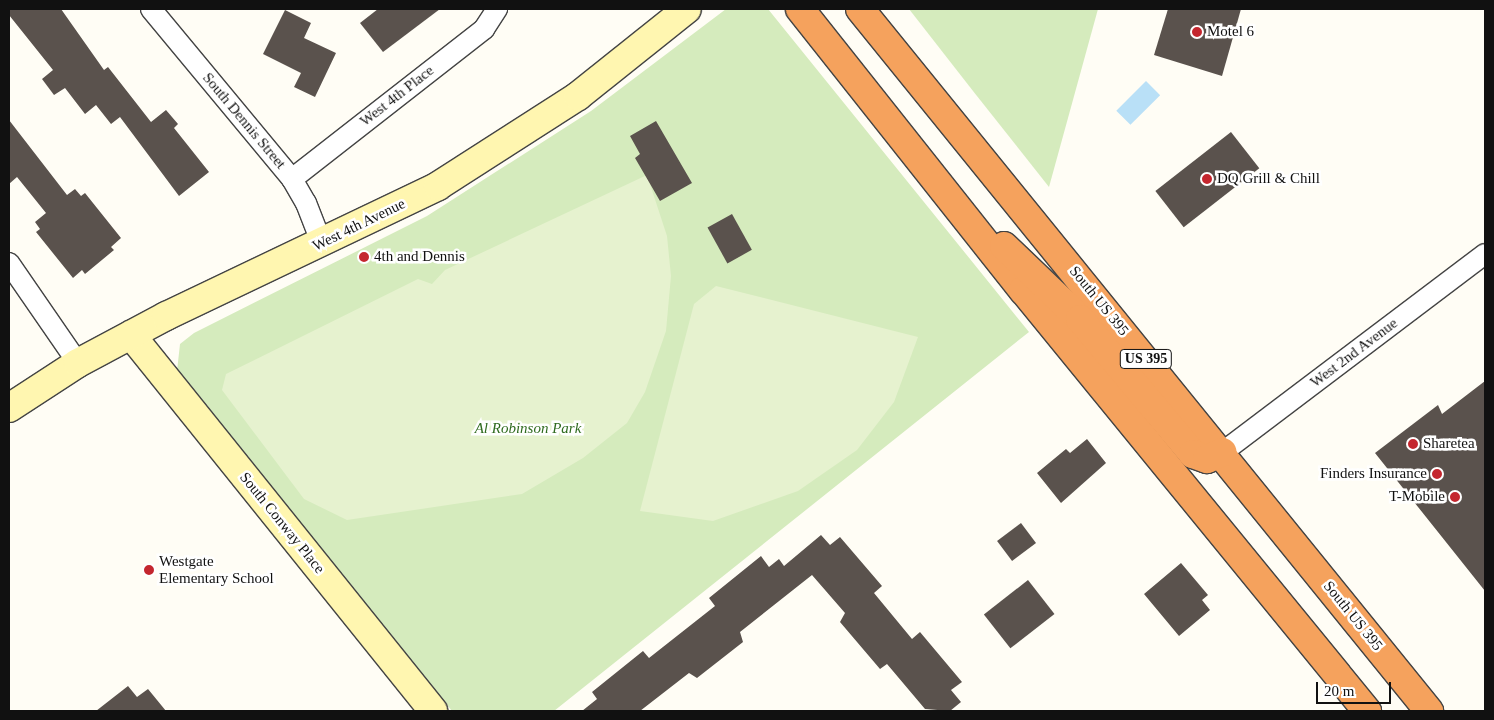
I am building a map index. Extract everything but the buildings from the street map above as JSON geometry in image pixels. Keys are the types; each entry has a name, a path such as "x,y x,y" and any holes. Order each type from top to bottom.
{"highway":[{"name":"South US 395","path":"860,9 1223,452 1429,711"},
{"path":"802,11 952,201 1367,711"},
{"path":"952,201 1059,296 1193,454 1207,459 1223,452"}],"street":[{"name":"South Dennis Street","path":"151,9 292,179 306,203 322,244"},
{"name":"West 4th Place","path":"292,179 484,29 497,9"},
{"name":"West 4th Avenue","path":"9,408 78,363 131,335 322,244 438,186 533,126 687,9"},
{"name":"West 2nd Avenue","path":"1223,452 1485,254"},
{"path":"9,263 78,363"},
{"name":"South Conway Place","path":"131,335 433,711"}],"green space":[{"name":"Al Robinson Park","path":"726,9 768,9 1029,332 554,711 452,711 177,371 180,344 194,333 427,216 591,111"},
{"path":"909,9 1098,9 1049,187 973,91"},
{"path":"647,175 667,236 671,276 666,331 645,392 627,423 583,458 522,494 347,520 304,499 222,390 226,374 418,279 432,284 445,270"},
{"path":"716,286 918,337 894,402 857,450 798,491 713,521 640,511 694,304"}],"water":[{"path":"1146,81 1160,95 1130,125 1116,111"}],"place":[{"name":"Motel 6","path":"1197,32"},
{"name":"DQ Grill & Chill","path":"1207,179"},
{"name":"4th and Dennis","path":"364,257"},
{"name":"Sharetea","path":"1413,444"},
{"name":"Finders Insurance","path":"1437,474"},
{"name":"T-Mobile","path":"1455,497"},
{"name":"Westgate Elementary School","path":"149,570"}]}
